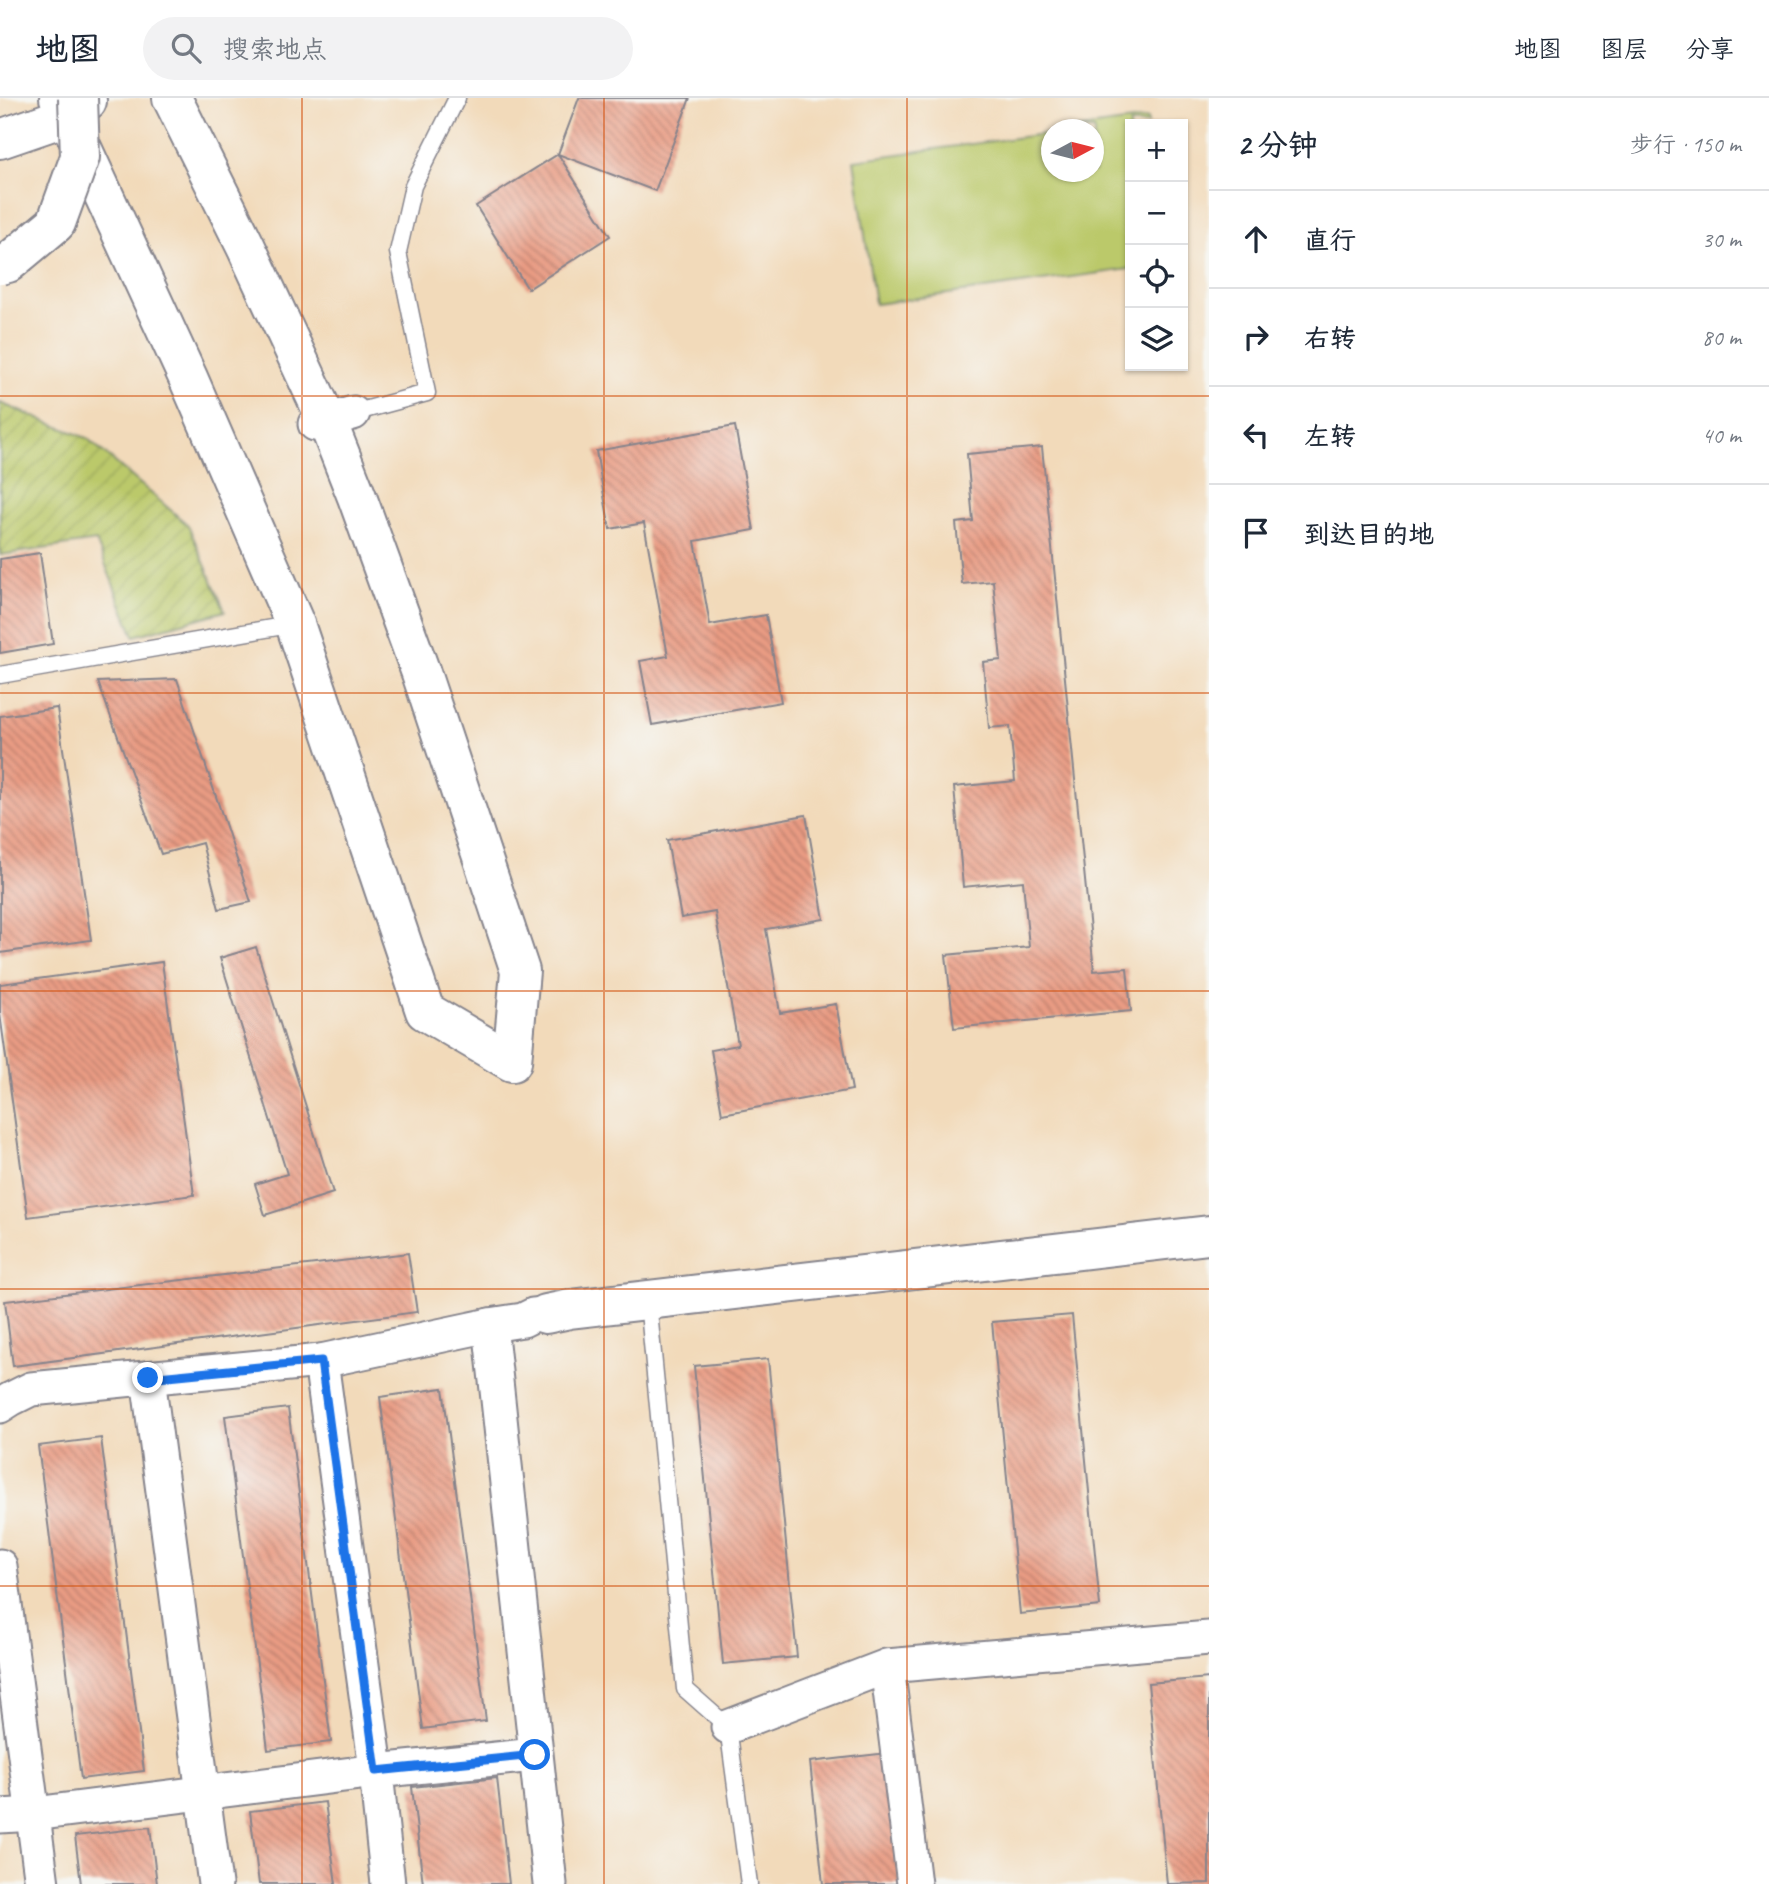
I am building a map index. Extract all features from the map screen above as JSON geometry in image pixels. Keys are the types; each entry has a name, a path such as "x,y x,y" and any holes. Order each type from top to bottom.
{"main road":[{"path":"74,103 189,380 295,624 425,1011 512,1062 520,971 421,673 357,497 332,419 172,98"},
{"path":"0,139 74,103"},
{"path":"0,265 8,263 55,223 80,157 74,103"},
{"path":"546,1314 570,1309 1209,1235"}],"street":[{"path":"0,1406 31,1389 321,1361 546,1314"},
{"path":"490,1325 550,1884"},
{"path":"321,1361 376,1771 388,1884"},
{"path":"148,1378 215,1884"},
{"path":"0,1566 42,1884"},
{"path":"728,1727 887,1665 1209,1638"},
{"path":"887,1665 915,1884"},
{"path":"0,1816 376,1771 535,1755"}],"lane":[{"path":"332,419 427,393 398,252 413,186 457,98"},
{"path":"0,675 295,624"},
{"path":"648,1301 685,1689 728,1727 750,1884"}],"green space":[{"path":"1125,122 1125,270 875,304 854,160 1041,134 1041,182 1104,182 1104,125"},
{"path":"0,403 87,438 188,525 225,611 134,636 96,541 0,555"}],"building":[{"path":"579,98 690,98 655,191 558,154"},
{"path":"558,154 610,236 528,289 476,206"},
{"path":"735,426 754,530 695,541 710,625 766,615 781,702 652,725 640,661 668,656 644,523 610,529 596,451"},
{"path":"1042,447 1094,971 1127,968 1131,1011 954,1028 946,955 1029,947 1023,881 963,887 954,787 1015,781 1010,726 989,728 983,662 1001,660 993,581 962,584 956,523 973,521 967,454"},
{"path":"40,553 53,644 0,653 0,559"},
{"path":"177,679 251,902 219,909 202,843 161,854 98,682"},
{"path":"57,708 91,940 0,953 0,716"},
{"path":"806,815 824,919 766,929 780,1013 836,1004 852,1090 722,1114 711,1050 738,1045 715,912 681,918 667,840"},
{"path":"256,947 333,1193 265,1215 255,1184 287,1174 220,958"},
{"path":"162,962 194,1195 28,1217 0,1014 0,984"},
{"path":"408,1253 417,1312 13,1366 5,1301"},
{"path":"1072,1315 1100,1606 1020,1614 992,1322"},
{"path":"768,1359 797,1657 723,1664 694,1366"},
{"path":"443,1388 486,1721 423,1729 380,1397"},
{"path":"288,1408 331,1742 268,1750 225,1416"},
{"path":"101,1438 144,1771 81,1779 38,1446"},
{"path":"1209,1678 1209,1883 1167,1884 1148,1683"},
{"path":"887,1753 901,1884 823,1884 810,1762"},
{"path":"497,1778 509,1884 423,1884 412,1787"},
{"path":"325,1802 336,1884 259,1884 250,1811"},
{"path":"150,1827 157,1884 81,1884 75,1836"}],"route":[{"path":"148,1378 321,1361 376,1771 535,1755"}]}
